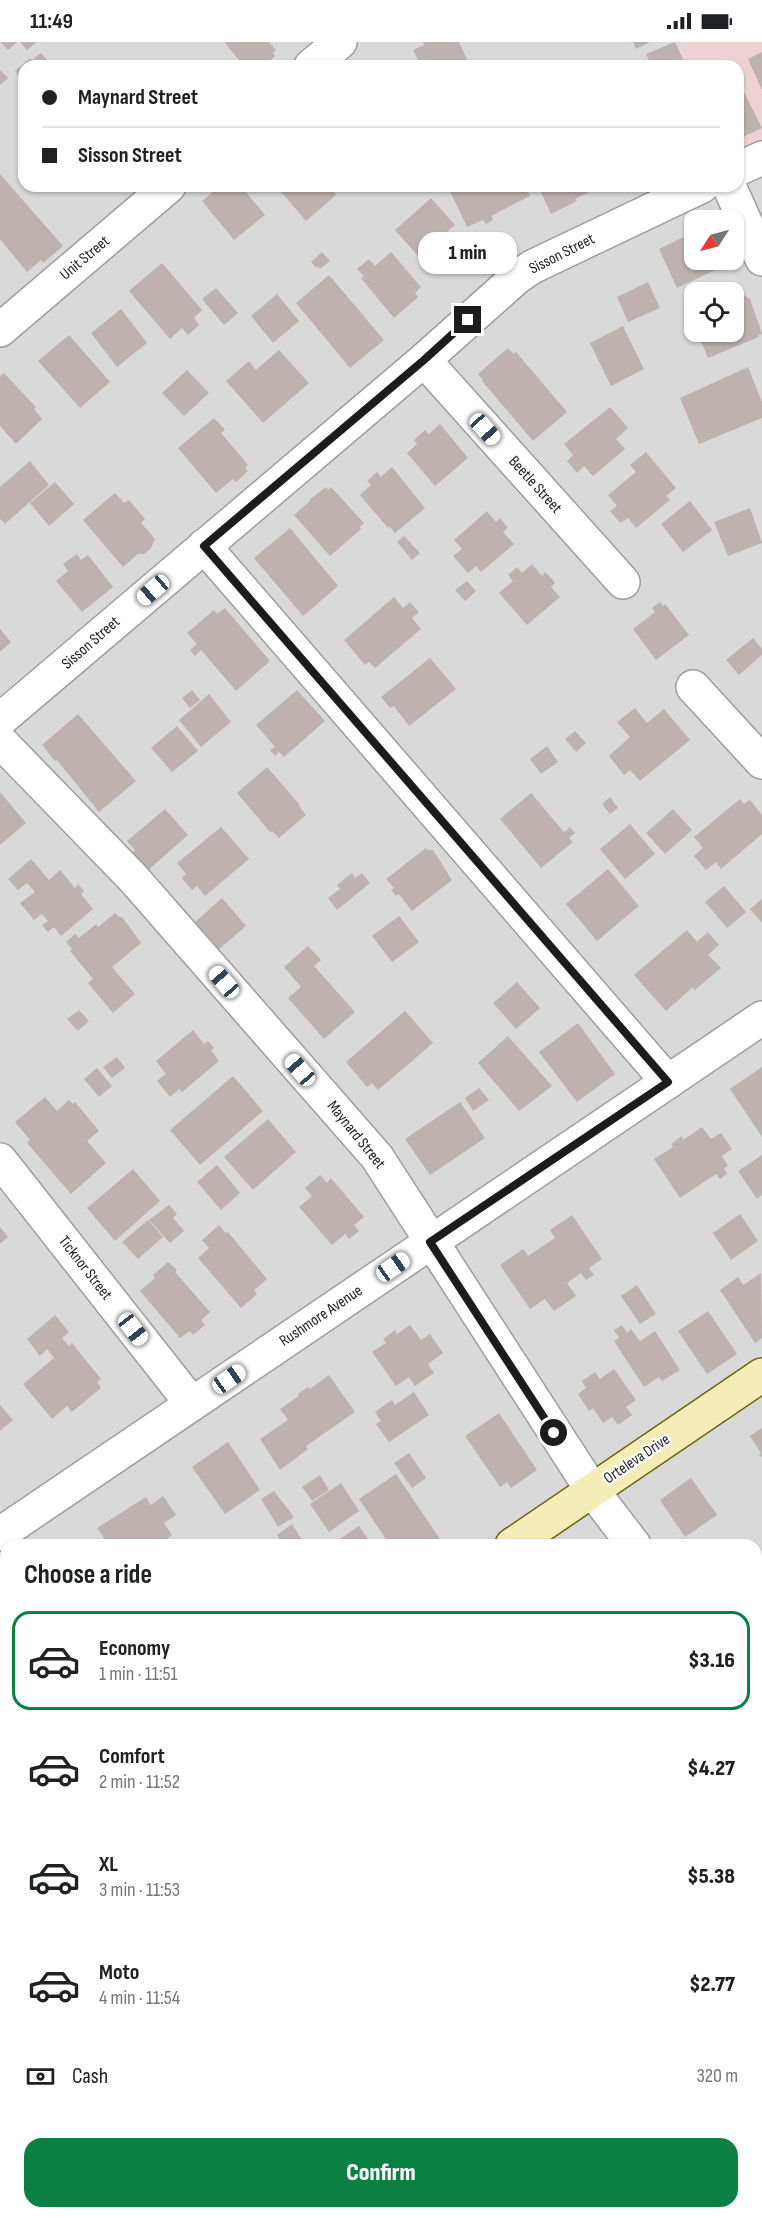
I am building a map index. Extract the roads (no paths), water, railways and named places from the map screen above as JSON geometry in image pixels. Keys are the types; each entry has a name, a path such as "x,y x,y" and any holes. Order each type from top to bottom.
{"street":[{"path":"318,60 340,42"},
{"path":"744,166 762,158"},
{"name":"Unit Street","path":"0,330 163,192"},
{"name":"Sisson Street","path":"0,720 424,360 516,278 532,267 689,192"},
{"path":"732,192 762,259"},
{"name":"Beetle Street","path":"424,360 623,582"},
{"path":"204,546 668,1082"},
{"path":"693,687 762,762"},
{"name":"Maynard Street","path":"0,741 133,878 376,1157 591,1490 629,1539"},
{"name":"Rushmore Avenue","path":"0,1534 762,1018"},
{"name":"Ticknor Street","path":"0,1160 192,1404"},
{"name":"Orteleva Drive","path":"521,1539 762,1375"}]}
